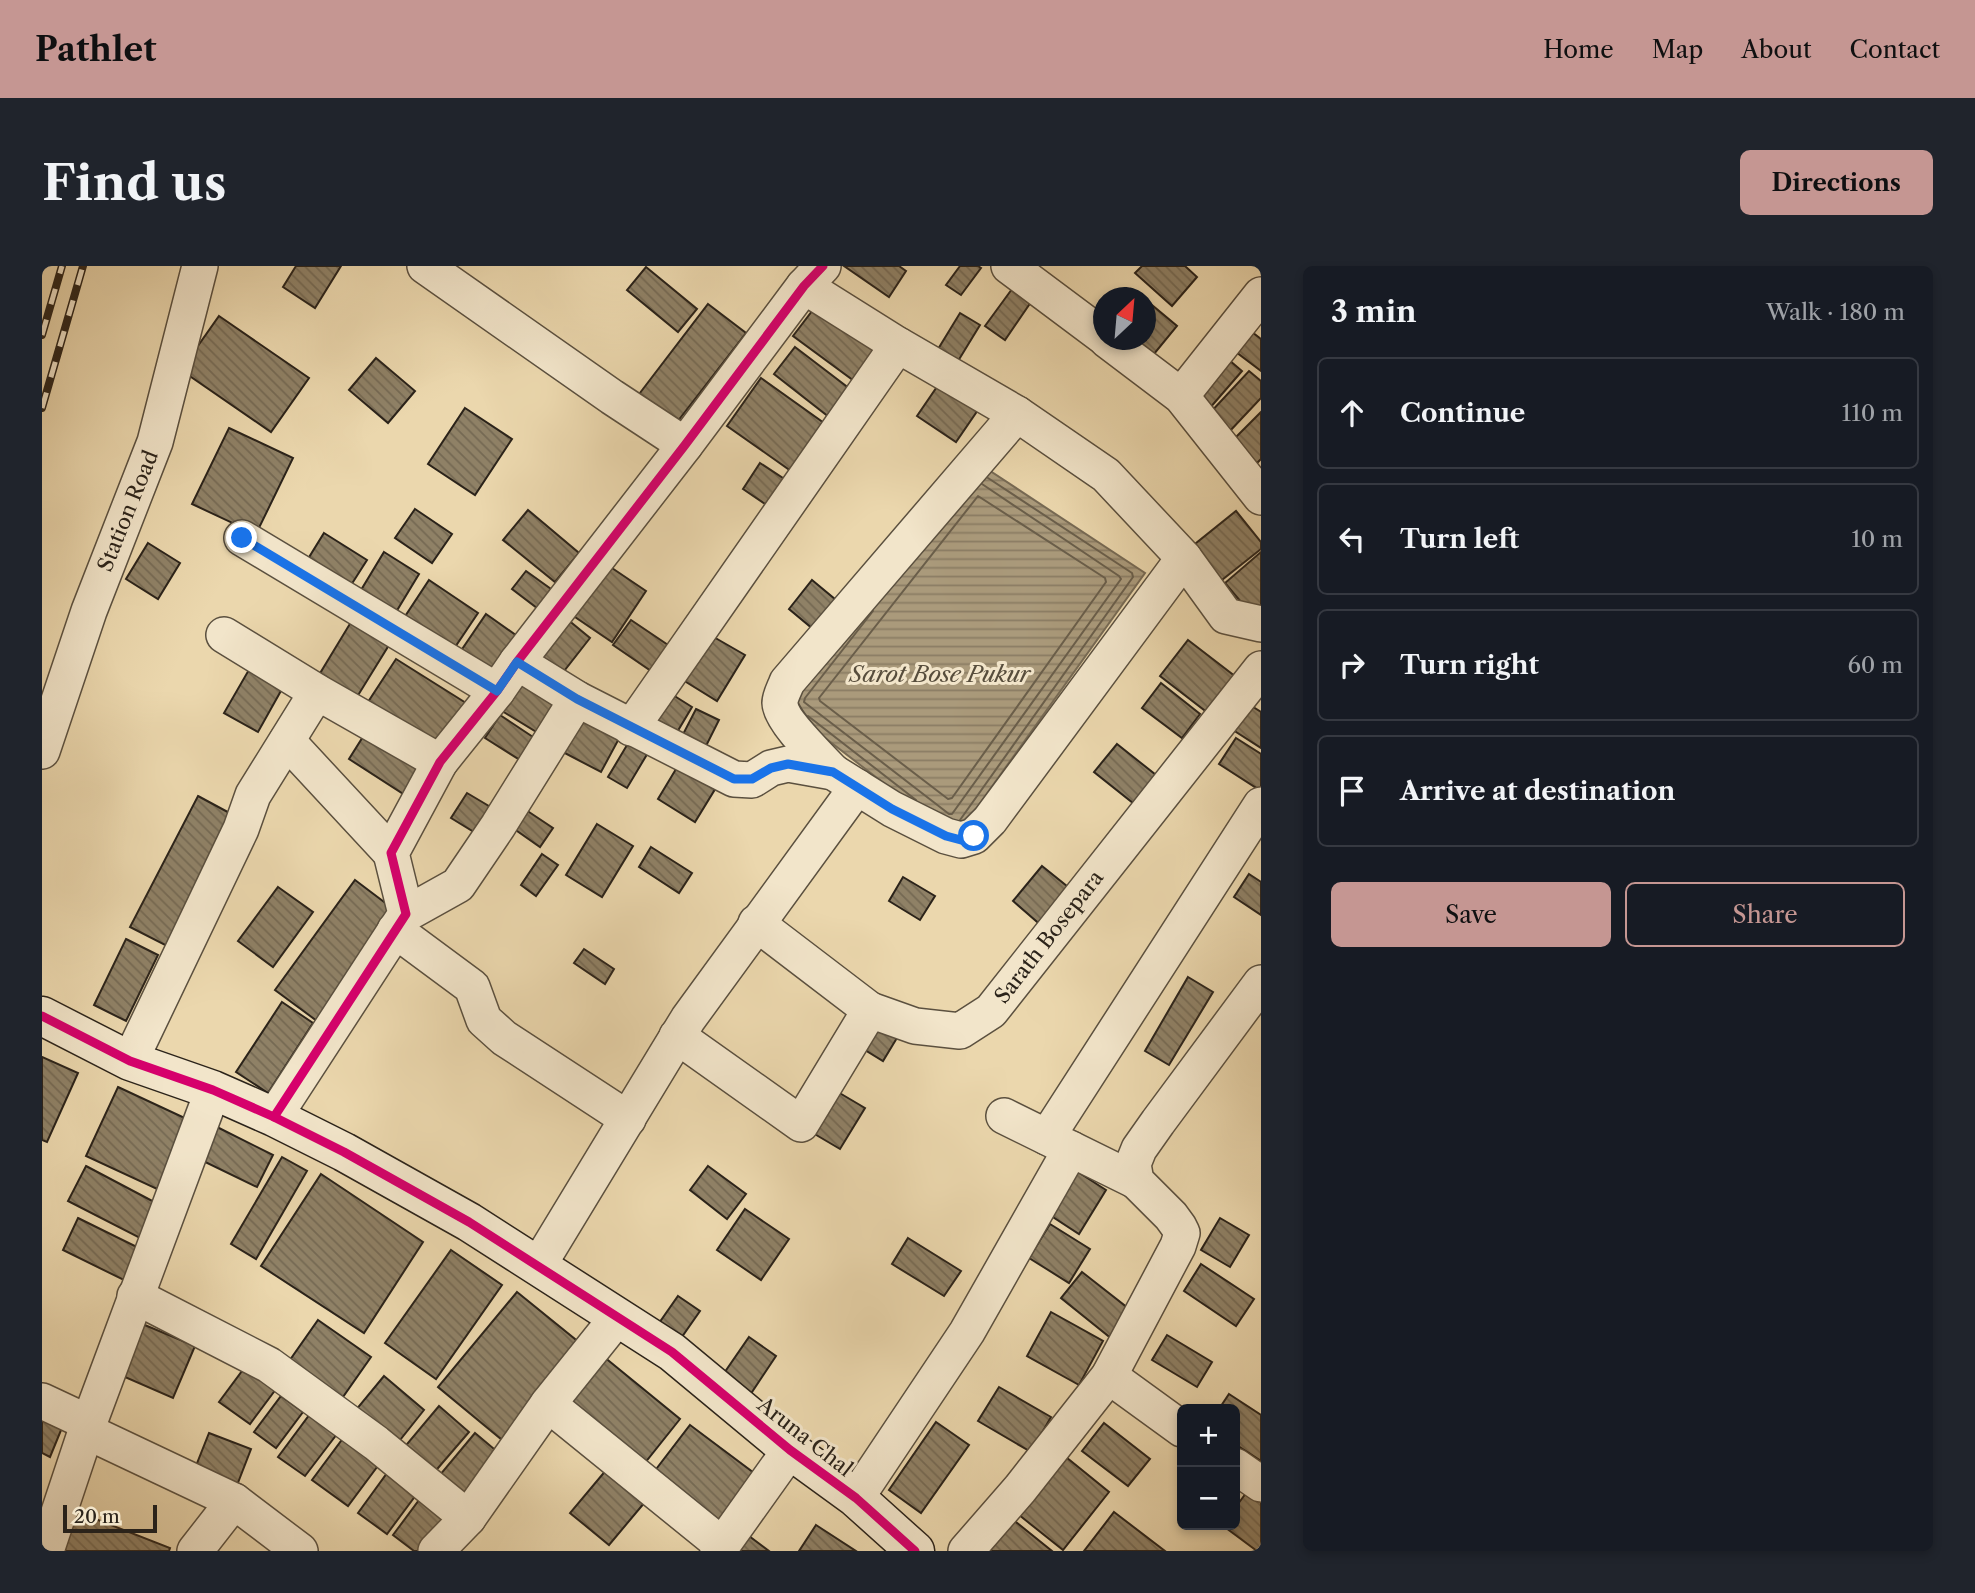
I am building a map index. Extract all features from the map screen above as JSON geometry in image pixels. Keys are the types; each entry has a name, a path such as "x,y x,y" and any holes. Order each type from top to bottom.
{"street":[{"name":"Station Road","path":"42,751 89,611 155,442 200,266"},
{"path":"425,266 685,445"},
{"path":"1024,270 1093,328"},
{"path":"391,853 440,762 813,276 898,345 1017,414 1106,475 1184,558 1226,616 1261,624"},
{"path":"1181,396 1261,295"},
{"path":"631,728 898,345"},
{"path":"1121,350 1181,396 1261,495"},
{"path":"1017,414 787,682 780,702 783,714 799,736 845,780 892,809 946,836 961,840 974,836 990,820 1184,558"},
{"path":"242,538 497,691"},
{"path":"224,635 440,762"},
{"path":"517,662 577,699 734,779 752,779 771,768 788,764 845,780"},
{"name":"Sarath Bosepara","path":"756,923 870,1010 915,1026 960,1031 991,1011 1261,669"},
{"path":"130,1061 241,829 253,795 317,692"},
{"path":"274,1117 401,922 458,885 577,699"},
{"path":"287,741 391,853 401,922 472,986 484,1020 504,1038 628,1119"},
{"path":"538,1266 677,1037 756,923 845,780"},
{"path":"856,1498 967,1332 1059,1143 1261,806"},
{"path":"1136,1181 1133,1164 1139,1149 1261,983"},
{"path":"677,1037 801,1124 870,1010"},
{"name":"Aruna Chal","path":"42,1016 130,1061 213,1090 274,1117 344,1152 457,1215 672,1352 790,1450 856,1498 915,1551"},
{"path":"46,1551 135,1296 213,1090"},
{"path":"966,1551 1020,1489 1109,1376 1178,1246 1182,1233 1171,1216 1136,1181 1004,1116"},
{"path":"135,1296 269,1365 376,1443 468,1518"},
{"path":"436,1551 468,1518 548,1404 617,1318"},
{"path":"1109,1376 1177,1425"},
{"path":"42,1401 234,1501 300,1551"},
{"path":"548,1404 720,1548 790,1450"},
{"path":"195,1551 234,1501"}],"water":[{"name":"Sarot Bose Pukur","path":"972,459 1145,573 955,838 781,704"}],"building":[{"path":"296,266 341,266 315,308 283,287"},
{"path":"844,266 899,266 906,271 889,297"},
{"path":"960,266 981,268 961,295 946,285"},
{"path":"1142,266 1185,266 1197,277 1172,306 1156,292 1156,287 1151,287 1135,273"},
{"path":"646,267 697,309 678,332 627,290"},
{"path":"1012,289 1031,302 1005,340 985,326"},
{"path":"819,302 886,352 861,386 793,336"},
{"path":"708,304 746,333 667,435 630,406"},
{"path":"1156,308 1177,326 1149,360 1136,350 1156,350"},
{"path":"960,313 980,325 952,371 932,359"},
{"path":"219,316 309,378 271,432 181,370"},
{"path":"1252,332 1261,339 1261,371 1236,352"},
{"path":"795,347 850,389 829,417 774,374"},
{"path":"376,358 415,391 388,423 349,390"},
{"path":"1229,360 1242,371 1209,409 1196,397"},
{"path":"1249,371 1261,381 1261,398 1228,433 1208,415"},
{"path":"761,378 824,423 791,471 727,426"},
{"path":"941,381 980,407 956,442 917,416"},
{"path":"465,408 512,439 475,495 428,464"},
{"path":"1261,412 1261,459 1256,464 1233,440"},
{"path":"229,428 293,458 256,534 192,504"},
{"path":"760,463 792,484 774,510 743,489"},
{"path":"415,509 452,534 432,563 395,538"},
{"path":"528,510 579,553 555,582 503,540"},
{"path":"1236,511 1261,542 1261,549 1213,587 1185,552"},
{"path":"324,533 367,560 346,593 303,567"},
{"path":"148,543 180,563 158,599 126,579"},
{"path":"384,552 419,574 390,622 355,600"},
{"path":"1261,552 1261,607 1252,615 1225,583"},
{"path":"606,564 646,591 612,642 572,615"},
{"path":"526,571 551,589 537,608 512,589"},
{"path":"429,580 478,613 447,659 398,627"},
{"path":"812,580 836,600 813,629 789,609"},
{"path":"486,614 520,638 488,684 454,661"},
{"path":"567,619 590,638 557,680 533,661"},
{"path":"631,620 674,649 657,675 613,645"},
{"path":"351,622 389,645 357,697 319,675"},
{"path":"705,632 745,655 717,701 678,677"},
{"path":"1188,640 1236,677 1208,713 1160,676"},
{"path":"396,659 466,703 438,746 368,702"},
{"path":"254,661 287,680 258,732 224,713"},
{"path":"522,679 567,706 548,739 502,711"},
{"path":"1161,683 1200,714 1182,738 1142,708"},
{"path":"665,690 692,707 670,744 642,727"},
{"path":"1250,705 1261,712 1261,748 1233,730"},
{"path":"696,709 719,720 700,758 677,746"},
{"path":"583,712 622,733 601,772 561,751"},
{"path":"500,715 545,745 531,767 485,738"},
{"path":"366,732 422,769 405,795 349,759"},
{"path":"1236,738 1261,754 1261,791 1219,764"},
{"path":"630,740 649,751 627,788 608,777"},
{"path":"1117,744 1156,775 1133,803 1094,772"},
{"path":"679,764 717,786 695,822 658,799"},
{"path":"467,793 494,809 479,835 451,818"},
{"path":"198,796 237,817 169,947 130,927"},
{"path":"523,808 553,828 540,847 510,826"},
{"path":"597,824 633,846 602,897 566,875"},
{"path":"651,847 692,873 679,893 639,867"},
{"path":"542,854 558,865 536,896 521,885"},
{"path":"1042,866 1073,891 1043,927 1013,901"},
{"path":"1249,874 1261,882 1261,915 1234,897"},
{"path":"903,877 935,896 920,920 889,901"},
{"path":"355,880 396,911 317,1021 275,990"},
{"path":"278,887 313,912 273,967 238,941"},
{"path":"126,939 158,955 126,1021 94,1005"},
{"path":"584,949 614,969 605,984 574,963"},
{"path":"1188,977 1213,992 1169,1065 1145,1051"},
{"path":"282,1002 313,1023 268,1093 236,1072"},
{"path":"879,1015 903,1028 883,1061 860,1047"},
{"path":"42,1057 78,1073 47,1142 42,1140"},
{"path":"826,1085 865,1108 840,1149 801,1126"},
{"path":"118,1087 189,1120 157,1189 86,1156"},
{"path":"215,1126 273,1155 257,1187 199,1159"},
{"path":"282,1157 307,1171 256,1259 231,1244"},
{"path":"1067,1165 1106,1190 1079,1234 1039,1208"},
{"path":"86,1166 158,1204 140,1238 68,1201"},
{"path":"708,1166 746,1194 727,1219 690,1190"},
{"path":"321,1174 423,1242 364,1333 261,1266"},
{"path":"745,1209 789,1239 761,1280 717,1250"},
{"path":"78,1218 145,1251 130,1283 63,1250"},
{"path":"1220,1218 1249,1235 1230,1267 1201,1250"},
{"path":"1050,1224 1090,1249 1069,1283 1029,1258"},
{"path":"908,1238 961,1271 944,1296 892,1264"},
{"path":"451,1250 502,1285 436,1379 385,1343"},
{"path":"1201,1264 1254,1299 1236,1326 1184,1291"},
{"path":"1082,1272 1133,1312 1112,1339 1061,1298"},
{"path":"517,1292 586,1348 507,1444 438,1387"},
{"path":"678,1296 700,1311 679,1341 657,1326"},
{"path":"1051,1312 1103,1341 1079,1385 1027,1356"},
{"path":"318,1320 371,1357 338,1404 285,1367"},
{"path":"140,1323 195,1346 173,1398 118,1374"},
{"path":"1167,1335 1212,1362 1197,1387 1152,1360"},
{"path":"749,1337 776,1356 748,1398 720,1379"},
{"path":"598,1352 680,1419 640,1469 557,1402"},
{"path":"248,1363 279,1385 250,1424 219,1402"},
{"path":"384,1376 424,1410 396,1445 355,1411"},
{"path":"999,1387 1051,1417 1031,1452 978,1421"},
{"path":"1229,1394 1261,1415 1261,1461 1240,1447 1240,1404 1222,1404"},
{"path":"281,1396 303,1412 276,1448 254,1432"},
{"path":"439,1406 469,1432 432,1475 402,1450"},
{"path":"42,1408 66,1418 50,1457 42,1453"},
{"path":"310,1414 337,1434 305,1476 278,1457"},
{"path":"936,1422 969,1445 921,1513 889,1490"},
{"path":"1104,1423 1150,1459 1128,1486 1082,1451"},
{"path":"690,1425 758,1476 714,1533 647,1481"},
{"path":"209,1433 251,1449 234,1493 192,1476"},
{"path":"475,1433 506,1459 464,1507 434,1482"},
{"path":"344,1437 380,1463 348,1506 312,1480"},
{"path":"1061,1453 1109,1492 1063,1550 1014,1511"},
{"path":"390,1469 419,1491 387,1534 358,1513"},
{"path":"607,1469 645,1502 609,1545 570,1513"},
{"path":"1252,1485 1261,1491 1261,1551 1257,1551 1229,1530 1240,1530 1240,1501"},
{"path":"425,1492 457,1516 432,1551 414,1551 393,1535"},
{"path":"75,1511 170,1548 169,1551 59,1551"},
{"path":"1114,1512 1165,1551 1084,1551"},
{"path":"1011,1518 1052,1551 985,1551"},
{"path":"816,1525 856,1551 799,1551"},
{"path":"745,1533 769,1551 730,1551"}],"railway":[{"path":"42,335 62,266"},
{"path":"42,408 83,266"}],"cycle path":[{"path":"274,1117 406,914 391,853 440,762 497,691 804,286 823,266"},
{"path":"42,1016 130,1061 213,1090 274,1117 344,1152 469,1222 672,1352 790,1450 856,1498 915,1551"}],"route":[{"path":"242,538 497,691 517,662 577,699 734,779 752,779 771,768 788,764 833,772 892,809 946,836 961,840 974,836"}]}
